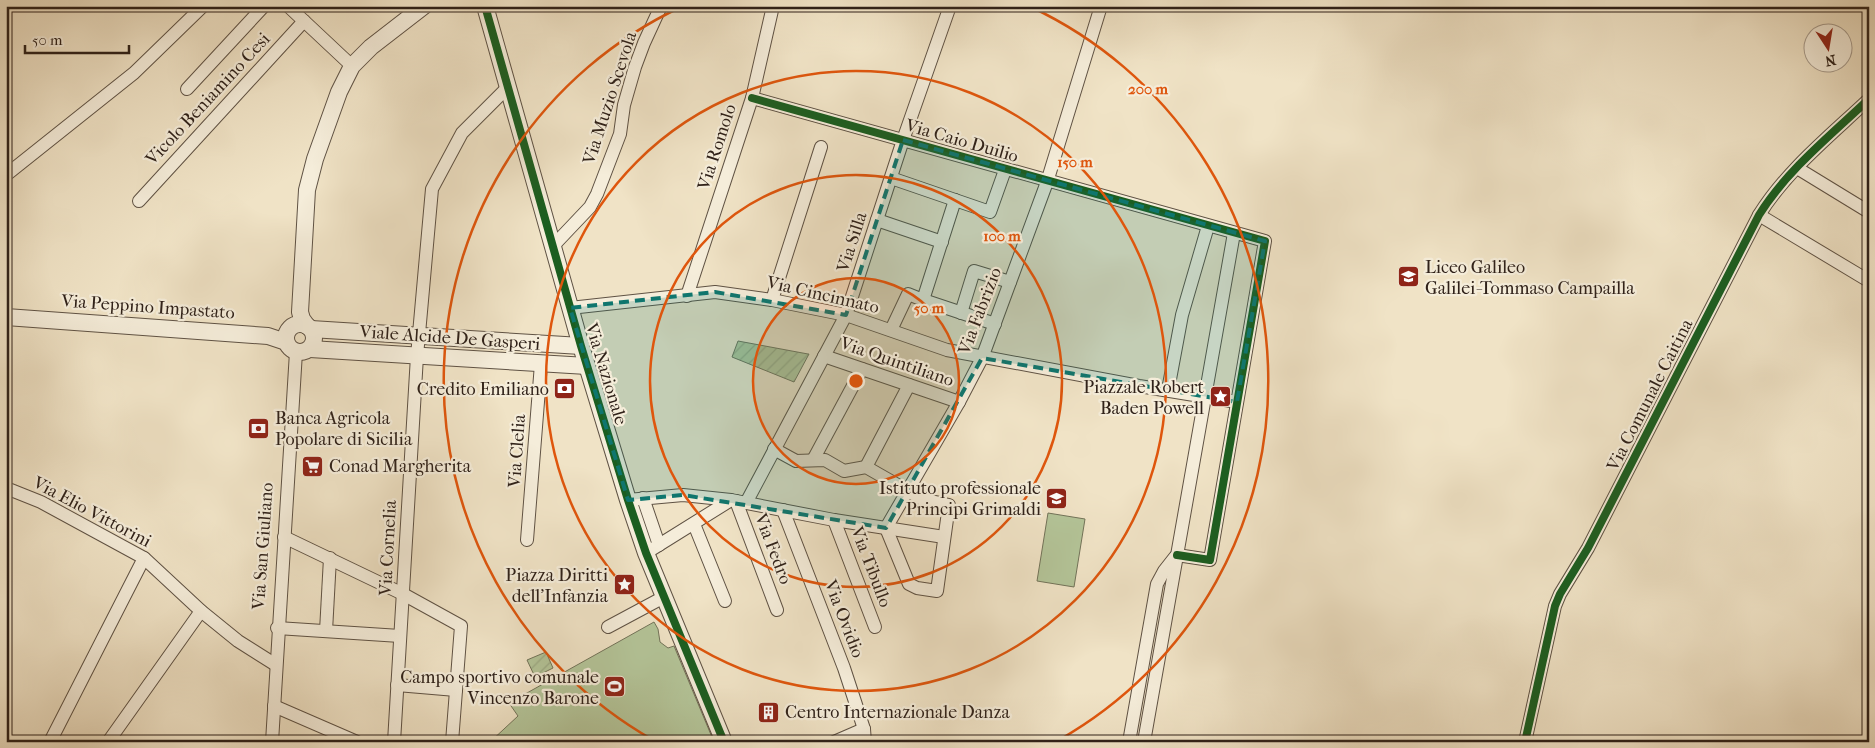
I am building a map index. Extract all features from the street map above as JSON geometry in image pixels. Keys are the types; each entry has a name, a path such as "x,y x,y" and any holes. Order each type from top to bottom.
{"street":[{"path":"6,175 134,73 203,6"},
{"path":"187,89 264,6"},
{"path":"288,6 352,66"},
{"path":"295,343 314,339 306,323 308,190 315,159 339,92 352,66 371,47 424,6"},
{"name":"Via Nazionale","path":"486,6 587,366 653,549 664,597 724,742"},
{"name":"Via Muzio Scevola","path":"553,246 590,207 597,194 620,134 624,105 635,67 661,6"},
{"name":"Via Romolo","path":"687,296 752,98 772,6"},
{"name":"Via Silla","path":"738,501 774,449 846,315 903,140 950,6"},
{"name":"Via Fabrizio","path":"886,528 959,402 982,358 1047,182 1101,6"},
{"name":"Vicolo Beniamino Cesi","path":"138,201 304,21"},
{"name":"Via Cornelia","path":"394,742 417,356 432,189 462,133 508,87"},
{"name":"Via Caio Duilio","path":"752,98 1047,182 1265,241 1237,402"},
{"name":"Via Comunale Caitina","path":"1525,742 1555,606 1560,594 1588,548 1759,214 1770,198 1797,168 1869,99"},
{"path":"772,300 822,147"},
{"path":"1797,168 1869,212"},
{"path":"891,178 990,212 1005,170"},
{"path":"923,300 955,200"},
{"path":"1759,214 1869,281"},
{"path":"877,220 942,242"},
{"path":"1168,390 1182,315 1208,226"},
{"path":"1144,742 1234,233"},
{"path":"961,313 974,271 1010,282"},
{"name":"Via Cincinnato","path":"570,308 715,292 772,300 846,315 947,350 982,358 1237,402"},
{"path":"891,330 908,294 995,324"},
{"name":"Via Peppino Impastato","path":"6,317 262,335 295,343"},
{"name":"Viale Alcide De Gasperi","path":"581,346 419,336 306,323 298,324 295,343 417,356 587,366"},
{"name":"Via San Giuliano","path":"272,742 295,343"},
{"name":"Via Quintiliano","path":"824,356 959,402"},
{"name":"Via Clelia","path":"527,540 541,364"},
{"path":"813,460 862,369"},
{"path":"866,467 909,385"},
{"path":"1177,555 1210,560 1237,402"},
{"path":"774,449 796,461 825,460 844,471 866,467 922,499 949,505 937,591 917,588 909,584 886,528"},
{"name":"Via Elio Vittorini","path":"6,488 41,502 144,558 238,641 276,665"},
{"path":"636,499 683,495 738,501 834,520 944,537"},
{"path":"653,549 694,524 738,501"},
{"name":"Via Fedro","path":"738,501 777,610"},
{"name":"Via Ovidio","path":"783,510 844,668 864,736"},
{"name":"Via Tibullo","path":"834,520 875,628"},
{"path":"694,524 725,601"},
{"path":"284,536 403,594 461,626 452,742"},
{"path":"1129,742 1157,584 1164,570 1177,555"},
{"path":"50,742 144,558"},
{"path":"326,631 330,558"},
{"path":"608,627 664,597"},
{"path":"108,742 201,610"},
{"path":"278,628 400,636"},
{"path":"397,685 456,690"},
{"path":"274,706 357,742"},
{"path":"834,742 864,736"}],"highlighted area":[{"path":"903,140 1265,241 1237,402 982,358 886,528 683,495 628,500 570,308 715,292 846,315"}],"green space":[{"path":"738,341 809,354 794,382 732,357"},
{"path":"1048,513 1085,519 1074,587 1037,581"},
{"name":"Campo sportivo comunale Vincenzo Barone","path":"654,622 658,629 660,642 668,648 674,646 714,742 490,742 518,716 509,703"},
{"path":"546,652 553,668 535,677 527,660"}],"cycle path":[{"path":"485,6 581,346 628,500 646,553 724,742"},
{"path":"752,98 1265,241 1210,560 1177,555"},
{"path":"1525,742 1555,606 1560,594 1588,548 1759,215 1796,168 1869,99"}],"place":[{"name":"Liceo Galileo Galilei-Tommaso Campailla","path":"1409,277"},
{"name":"Credito Emiliano","path":"565,389"},
{"name":"Piazzale Robert Baden Powell","path":"1220,397"},
{"name":"Banca Agricola Popolare di Sicilia","path":"259,428"},
{"name":"Conad Margherita","path":"313,466"},
{"name":"Istituto professionale Principi Grimaldi","path":"1057,498"},
{"name":"Piazza Diritti dell'Infanzia","path":"624,585"},
{"name":"Campo sportivo comunale Vincenzo Barone","path":"615,687"},
{"name":"Centro Internazionale Danza","path":"769,712"}]}
